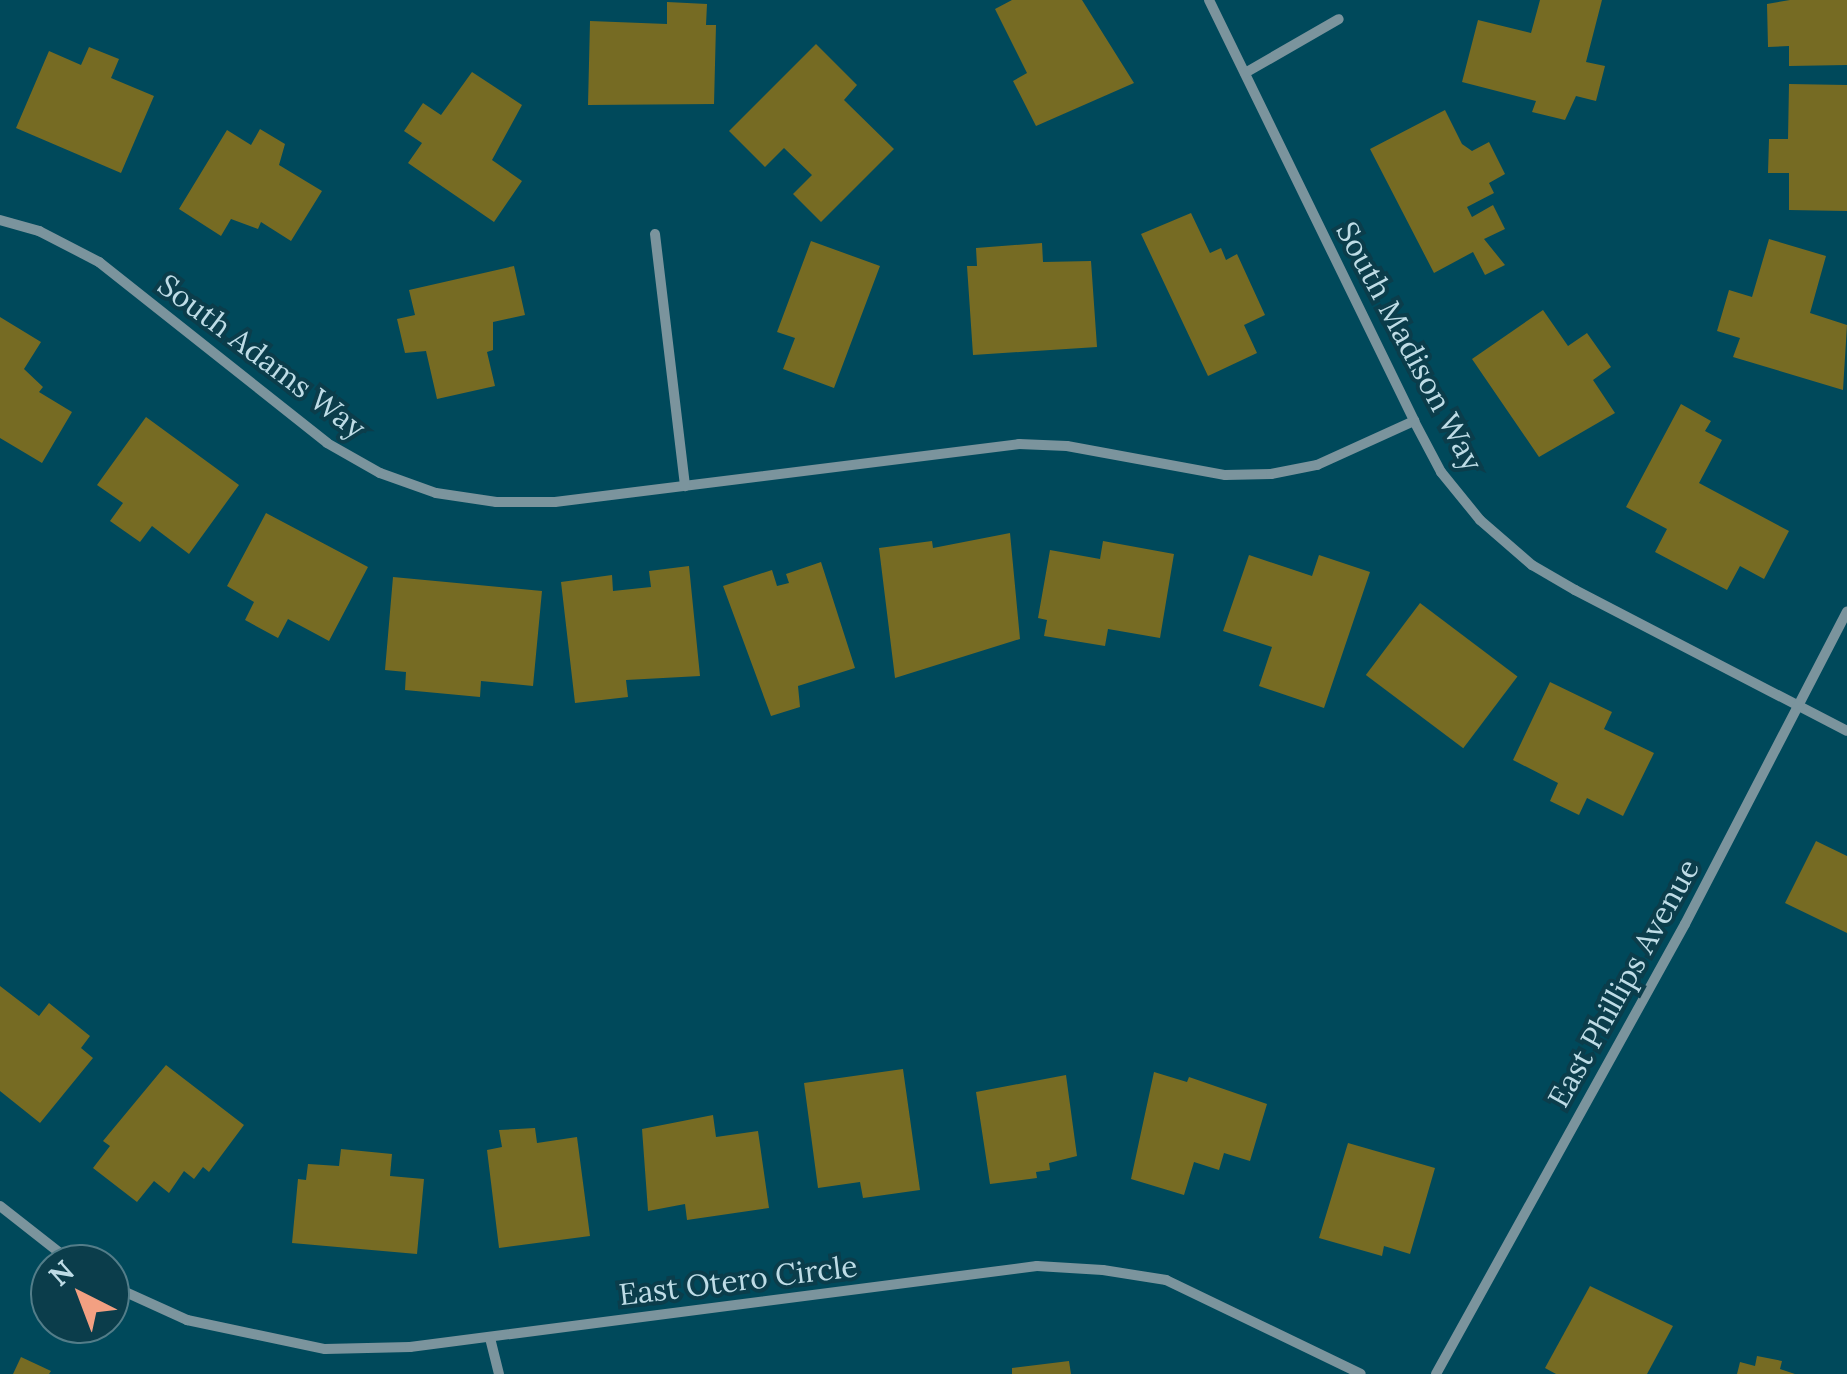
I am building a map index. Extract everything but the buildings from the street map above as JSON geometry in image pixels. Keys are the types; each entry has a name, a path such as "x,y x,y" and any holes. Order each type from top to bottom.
{"street":[{"name":"South Madison Way","path":"1208,0 1414,421 1441,472 1480,520 1532,565 1847,730"},
{"path":"1244,74 1339,19"},
{"name":"South Adams Way","path":"0,220 39,231 99,262 327,443 380,473 436,493 496,502 685,486 1020,444 1067,446 1225,475 1271,474 1317,466 1414,421"},
{"path":"655,234 685,486"},
{"name":"East Phillips Avenue","path":"1436,1374 1847,612"},
{"path":"0,1206 48,1244"},
{"name":"East Otero Circle","path":"130,1294 187,1320 325,1349 490,1338 1037,1266 1166,1280 1360,1374"},
{"path":"490,1338 499,1374"}]}
